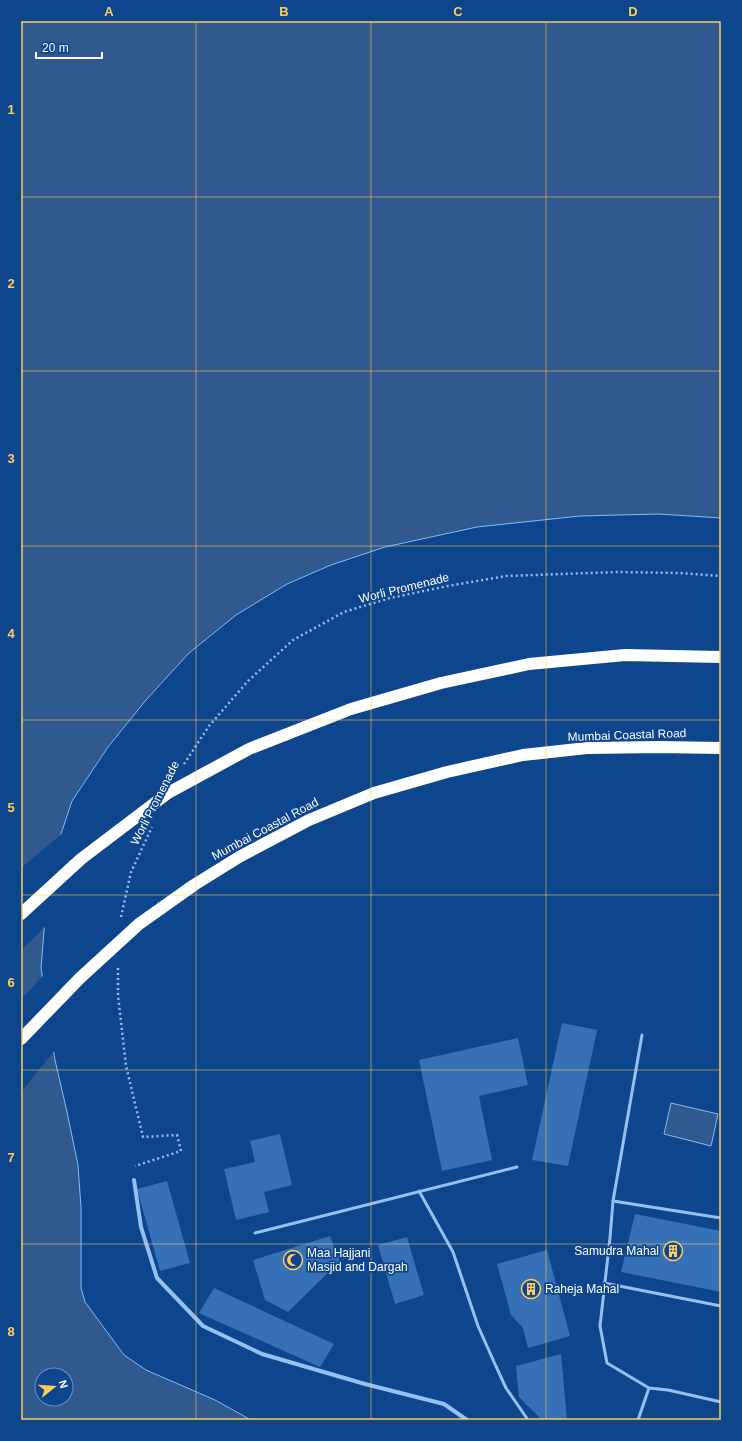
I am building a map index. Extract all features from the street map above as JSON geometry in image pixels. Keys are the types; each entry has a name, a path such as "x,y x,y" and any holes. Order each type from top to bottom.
{"highway":[{"path":"21,914 82,858 168,794 249,750 351,709 441,683 529,664 625,655 721,657"},
{"name":"Mumbai Coastal Road","path":"21,1039 80,978 139,924 194,885 239,856 309,820 374,794 447,772 523,755 588,748 658,746 721,748"}],"street":[{"path":"134,1180 141,1227 157,1278 203,1326 262,1354 365,1384 444,1404 467,1420"}],"lane":[{"path":"642,1035 613,1201 604,1283 600,1326 607,1363 649,1388 668,1390 721,1402"},
{"path":"255,1233 517,1167"},
{"path":"419,1191 453,1252 478,1326 506,1388 528,1420"},
{"path":"613,1201 721,1218"},
{"path":"604,1283 721,1306"},
{"path":"638,1420 649,1388"}],"path":[{"name":"Worli Promenade","path":"183,766 209,726 248,681 294,640 344,612 390,598 506,576 619,572 679,572 721,576"},
{"name":"Worli Promenade","path":"120,921 131,872 153,824"},
{"path":"118,965 118,995 126,1066 143,1137 177,1135 181,1151 131,1167 134,1180"}],"water":[{"path":"21,21 721,21 721,518 659,514 580,516 477,527 385,547 331,565 287,584 236,615 189,653 146,700 108,747 72,801 56,849 46,906 41,968 55,1060 78,1165 81,1208 81,1288 85,1302 124,1355 146,1370 215,1400 251,1420 21,1420"},
{"path":"671,1103 718,1114 711,1146 664,1134"}],"pier":[{"path":"64,832 58,850 48,907 47,925 21,950 21,868"},
{"path":"44,975 55,1050 21,1092 21,999"}],"building":[{"path":"562,1023 597,1030 568,1166 532,1160"},
{"path":"518,1038 528,1085 479,1096 492,1160 442,1171 419,1060"},
{"path":"280,1134 292,1185 264,1192 269,1212 236,1220 224,1169 255,1162 250,1141"},
{"path":"167,1181 190,1263 160,1271 137,1189"},
{"name":"Samudra Mahal","path":"635,1214 721,1231 721,1292 621,1272"},
{"name":"Maa Hajjani Masjid and Dargah","path":"330,1236 340,1261 288,1312 265,1300 253,1260"},
{"path":"407,1237 424,1295 395,1304 378,1245"},
{"name":"Raheja Mahal","path":"547,1250 570,1336 528,1348 523,1328 511,1315 497,1264"},
{"path":"214,1288 334,1344 320,1367 199,1313"},
{"path":"561,1354 567,1420 542,1420 519,1397 516,1366"}],"place":[{"name":"Samudra Mahal","path":"673,1251"},
{"name":"Maa Hajjani Masjid and Dargah","path":"293,1260"},
{"name":"Raheja Mahal","path":"531,1289"}]}
